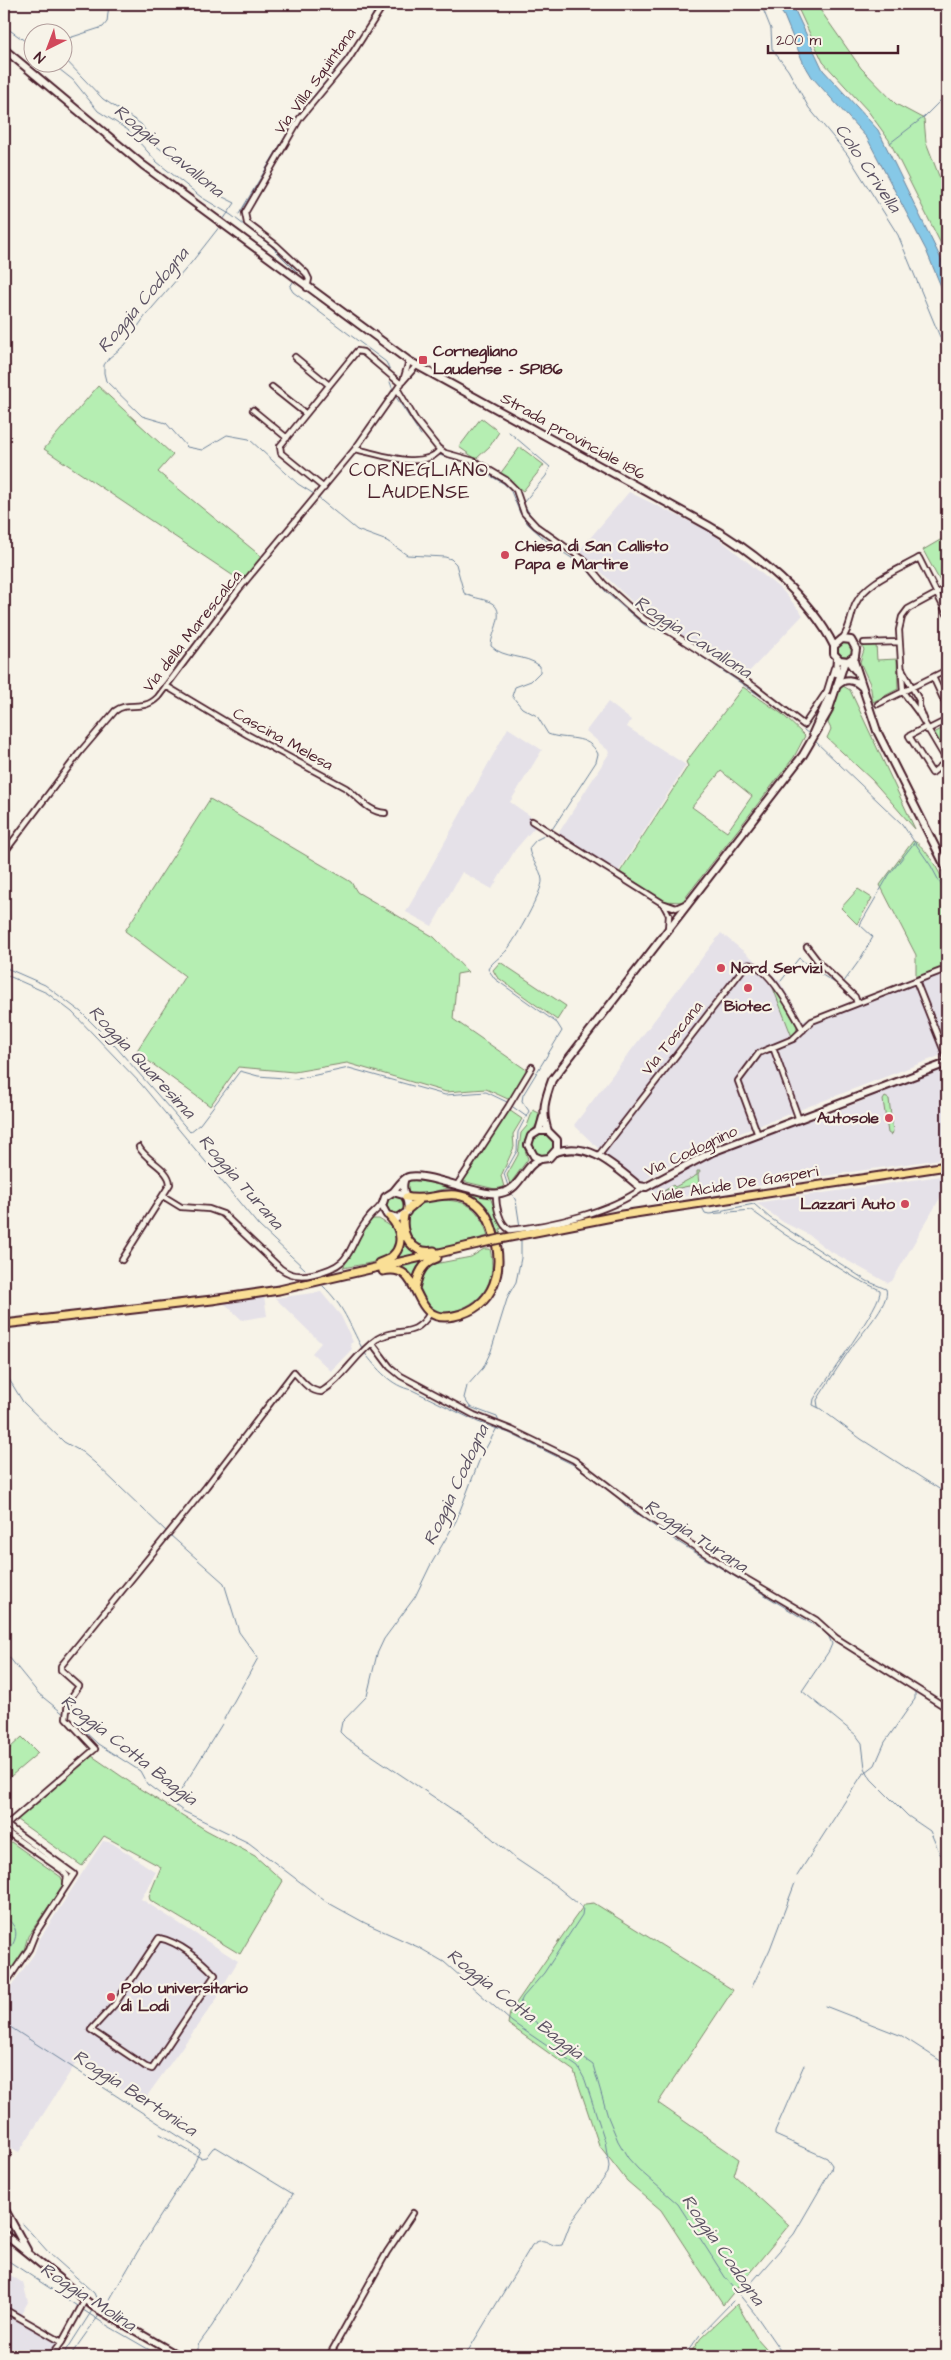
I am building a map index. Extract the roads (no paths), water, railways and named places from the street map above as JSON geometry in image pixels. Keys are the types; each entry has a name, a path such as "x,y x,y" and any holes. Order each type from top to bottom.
{"main road":[{"name":"Strada provinciale 186","path":"4,49 143,165 307,288 416,366 734,541 782,579 822,626"},
{"path":"822,626 842,639 854,642 858,675 878,731 947,870"},
{"path":"790,771 826,706 835,680 837,660 834,646 822,626"},
{"path":"834,646 842,639"},
{"path":"837,660 846,661 855,656"},
{"path":"846,661 858,675"},
{"path":"529,1168 532,1154 529,1140 539,1130 543,1117 544,1102 552,1080 803,755 824,722 846,661"},
{"path":"836,687 842,681 847,680 856,682 864,689"},
{"name":"Via Codognino","path":"643,1188 712,1152 947,1063"},
{"path":"543,1117 548,1131 557,1140 573,1148 598,1155 643,1188"},
{"path":"539,1130 548,1131"},
{"path":"556,1152 557,1140"},
{"path":"358,1272 384,1262 396,1253 402,1238 398,1225 383,1210 382,1203 385,1197 393,1192 404,1180 414,1177 496,1194 514,1188 529,1168 541,1159 549,1158 556,1152 573,1148"},
{"path":"532,1154 541,1159"},
{"name":"Viale Alcide De Gasperi","path":"452,1250 500,1239 512,1233 526,1230 947,1166"},
{"path":"404,1180 406,1212 403,1228 409,1243 428,1252 441,1249 452,1250"},
{"path":"358,1272 366,1274 389,1269 397,1270 410,1278 421,1303 430,1313 437,1316 450,1316 473,1308 490,1295 494,1286 499,1263 497,1245 488,1218 476,1204 460,1196 450,1195 420,1200 393,1192"},
{"path":"389,1216 398,1218 420,1200"},
{"path":"4,1324 227,1298 278,1290 452,1250"},
{"path":"415,1290 422,1267 431,1260 452,1250"},
{"path":"4,2208 31,2255"},
{"path":"4,2234 85,2300 116,2321 179,2356"}],"street":[{"name":"Via Villa Squintana","path":"307,288 309,279 306,273 276,245 247,223 245,213 300,118 348,60 384,4"},
{"path":"324,488 280,451 287,438 359,351 402,383"},
{"path":"295,358 329,385"},
{"path":"402,383 404,371 409,361"},
{"path":"402,383 416,366"},
{"name":"Via della Marescalca","path":"4,853 85,745 115,711 123,707 140,707 149,704 166,686 239,589 355,449 402,383"},
{"path":"272,386 306,414"},
{"path":"398,390 415,419 440,450 474,461 506,480 516,490 524,513 536,526 584,560 604,584 639,615 670,632 755,686 804,725 827,691 837,660"},
{"path":"253,410 287,438"},
{"path":"355,449 416,461 428,459 440,450"},
{"path":"842,639 850,624 854,606 866,591 919,558 947,614"},
{"path":"947,588 911,607 900,622 899,642 903,692 927,728 947,761 932,773 909,736 927,728 947,720"},
{"path":"850,624 851,636 854,642"},
{"path":"864,643 899,642"},
{"path":"901,668 919,700 927,728"},
{"path":"878,704 947,670"},
{"path":"933,677 947,707"},
{"name":"Cascina Melesa","path":"166,686 248,735 346,788 355,798 378,812 385,813"},
{"path":"532,821 662,903 676,908 688,902"},
{"path":"662,903 670,916 668,929"},
{"path":"807,947 820,964 855,997 857,1004"},
{"name":"Via Toscana","path":"598,1155 746,965 752,965 776,983 803,1030"},
{"path":"758,1135 738,1081 759,1053 793,1040 812,1022 946,969 947,972"},
{"path":"916,981 947,1059"},
{"path":"773,1047 799,1120"},
{"path":"457,1185 532,1067"},
{"path":"122,1260 170,1184 169,1178 144,1155 139,1147"},
{"name":"Via Codognino","path":"526,1230 614,1205 643,1188"},
{"path":"496,1194 497,1206 504,1225 512,1233"},
{"path":"163,1196 181,1207 209,1208 223,1214 280,1268 297,1276 328,1271 341,1264 371,1215 382,1203"},
{"path":"371,1215 389,1216"},
{"path":"4,1986 29,1949 35,1934 74,1876 73,1872 4,1826 94,1749 67,1717 68,1702 79,1686 61,1670 61,1666 168,1534 294,1372 306,1386 321,1392 372,1343 384,1336 415,1329 424,1322 430,1313"},
{"path":"372,1343 390,1367 401,1376 474,1416 499,1424 574,1460 647,1516 738,1574 806,1613 824,1626 836,1638 947,1708"},
{"path":"159,1938 169,1940 207,1966 215,1975 152,2069 146,2068 91,2030 115,2004 159,1938"},
{"path":"4,2152 8,2156 4,2161"},
{"path":"329,2356 387,2252 413,2213"},
{"path":"51,2356 62,2342 85,2300"},
{"path":"4,2309 62,2342"}],"water":[{"path":"776,4 792,4 823,70 878,130 945,267 947,273 947,301 926,250 867,138 812,77 803,62 784,16"}],"waterway":[{"name":"Roggia Codogna","path":"72,37 103,27 107,22 109,4"},
{"path":"366,28 378,4"},
{"name":"Colo Crivella","path":"761,4 771,29 772,49 788,70 809,108 847,154 898,235 947,354"},
{"name":"Roggia Cavallona","path":"4,26 22,39"},
{"path":"239,214 298,115 364,32"},
{"name":"Roggia Codogna","path":"72,66 103,99 141,124 155,145 221,196 235,203 223,220"},
{"name":"Roggia Cavallona","path":"63,72 73,80 98,111 128,130 157,162 201,197 231,215 270,245 297,272 297,276"},
{"path":"890,143 924,117 947,94"},
{"name":"Roggia Codogna","path":"220,226 146,315 125,345 109,358 104,365 106,381 142,416 166,423 187,447 202,450 227,435 249,439 298,484 314,494"},
{"name":"Roggia Cavallona","path":"293,282 290,287 293,292 386,362 390,370"},
{"name":"Roggia Cavallona","path":"390,382 393,390"},
{"name":"Roggia Cavallona","path":"396,397 421,435"},
{"path":"509,432 550,467 546,476 523,503 531,516 543,528"},
{"name":"Roggia Cavallona","path":"439,455 466,462 503,483 510,489 520,513 528,524 550,544 584,566 607,593 637,619 645,625 668,634 775,706"},
{"name":"Roggia Codogna","path":"317,497 357,530 387,541 407,555 451,559 456,564 464,593 490,602 498,611 491,646 502,653 534,662 540,666 540,672 531,681 515,687 512,696 522,708 537,716 548,734 583,740 594,747 598,754 596,762 551,831"},
{"path":"567,545 587,559 605,580"},
{"name":"Roggia Cavallona","path":"784,713 801,727"},
{"name":"Roggia Cavallona","path":"804,730 809,734"},
{"name":"Roggia Cavallona","path":"816,742 902,824 931,866 947,896"},
{"name":"Roggia Codogna","path":"508,1186 504,1174 517,1151 518,1132 529,1111 522,1101 523,1095 562,1031 557,1023 495,979 488,969 511,945 538,894 542,880 529,848 536,840 548,834"},
{"path":"843,983 873,937 860,925 861,923 889,875 914,843"},
{"path":"781,981 799,958 840,986"},
{"name":"Roggia Quaresima","path":"4,967 45,985 81,1012 116,1047 190,1132 200,1124 240,1071 258,1076 297,1079 349,1068 445,1095 486,1092 507,1102"},
{"name":"Roggia Turana","path":"4,974 47,993 72,1012 141,1084 259,1226 305,1269"},
{"name":"Roggia Quaresima","path":"513,1107 527,1117"},
{"name":"Roggia Codogna","path":"511,1192 516,1201 520,1227"},
{"path":"708,1206 714,1212 754,1204 770,1218 867,1281 886,1289 884,1302 879,1311 851,1348 817,1400 818,1407 861,1439 947,1494"},
{"path":"702,1207 705,1213 709,1214 751,1210 784,1234 857,1279 880,1290 879,1297 864,1325 814,1399 813,1405 819,1408"},
{"name":"Roggia Codogna","path":"499,1422 497,1417 470,1407 464,1398 467,1386 483,1368 491,1351 508,1296 516,1282 521,1258 521,1238"},
{"name":"Roggia Turana","path":"323,1286 341,1308 362,1348"},
{"name":"Roggia Turana","path":"364,1352 379,1370 397,1385 412,1390 478,1422 509,1433 576,1466 618,1497 627,1507 670,1537 822,1630 829,1637 832,1644 802,1691 856,1735 862,1743 865,1768 871,1779 908,1816 930,1831 940,1854 946,1859"},
{"path":"4,1371 23,1402 64,1442 82,1452 95,1463 167,1532"},
{"name":"Roggia Codogna","path":"498,1426 479,1461 456,1521 430,1566 415,1597 384,1639 377,1654 367,1696 342,1722 340,1732 346,1738 480,1828 516,1859 555,1885 583,1908 582,1915 544,1973 523,1997 520,2003 521,2009 547,2032 593,2065 608,2117 618,2141 628,2158 678,2204 725,2277 755,2314 784,2356"},
{"path":"170,1535 224,1583 239,1632 258,1658 224,1719"},
{"path":"841,1644 881,1669"},
{"name":"Roggia Cotta Baggia","path":"4,1651 39,1694 65,1715"},
{"path":"797,1876 862,1775 875,1765 885,1742 915,1699 915,1690"},
{"name":"Roggia Cotta Baggia","path":"69,1717 98,1744 140,1771 147,1784 183,1811 249,1843 325,1901 444,1962 512,2022 578,2067 585,2080 605,2141 609,2166 608,2173 570,2224 562,2245 553,2245 544,2241 532,2245 465,2356"},
{"path":"178,1795 222,1724"},
{"path":"752,1987 770,1949 795,1883"},
{"name":"Roggia Bertonica","path":"4,1916 10,1921 16,1931 14,1941 4,1959"},
{"path":"825,2006 902,2036 947,2065"},
{"name":"Roggia Bertonica","path":"4,2023 200,2150 195,2162 138,2251 106,2306"},
{"path":"745,2290 794,2234 831,2170 832,2165 827,2158 775,2135 775,2131 804,2065"},
{"path":"160,2134 201,2158 206,2157 216,2147 293,2194 212,2326 198,2345 198,2352 205,2356"},
{"path":"23,2224 50,2254 94,2293 97,2300"},
{"name":"Roggia Molina","path":"4,2258 103,2323 160,2356"},
{"path":"684,2356 700,2335 733,2301"},
{"path":"63,2356 93,2309"},
{"name":"Roggia Bertonica","path":"70,2356 100,2314"}],"place":[{"name":"Cornegliano Laudense - SP186","path":"423,360"},
{"name":"Chiesa di San Callisto Papa e Martire","path":"505,555"},
{"name":"Nord Servizi","path":"721,968"},
{"name":"Biotec","path":"748,988"},
{"name":"Autosole","path":"889,1118"},
{"name":"Lazzari Auto","path":"905,1204"},
{"name":"Polo universitario di Lodi","path":"111,1997"}],"district":[{"name":"CORNEGLIANO LAUDENSE","path":"419,481"}]}
